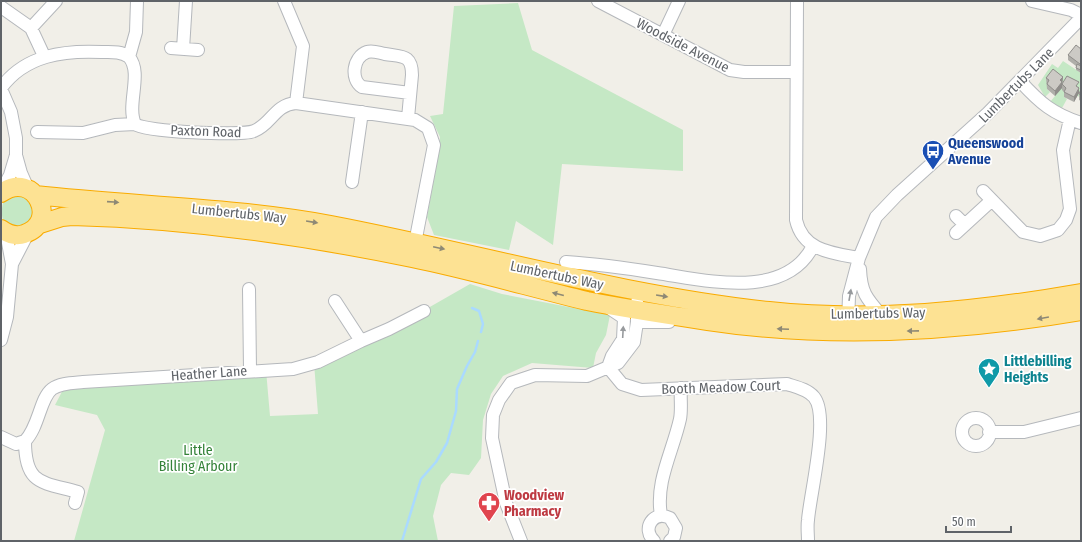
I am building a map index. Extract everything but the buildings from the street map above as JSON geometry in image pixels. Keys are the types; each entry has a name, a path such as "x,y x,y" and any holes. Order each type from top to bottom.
{"highway":[{"name":"Lumbertubs Way","path":"1,192 13,187 32,192 238,212 330,225 636,291 713,304 772,311 881,315 933,312 1019,304 1081,293"},
{"path":"32,192 42,209 33,229"},
{"name":"Lumbertubs Way","path":"3,231 13,235 33,229 62,217 72,216 228,228 335,244 413,258 590,301 637,316 777,329 847,332 932,331 1021,322 1081,311"}],"street":[{"path":"31,28 56,1"},
{"path":"129,57 136,32 137,1"},
{"path":"183,49 186,1"},
{"path":"284,1 303,46 296,103"},
{"name":"Woodside Avenue","path":"598,1 730,70 744,72 796,72"},
{"path":"663,35 679,1"},
{"path":"797,1 795,212 800,233 813,246 826,251 859,258 861,284 866,298 881,315"},
{"path":"1032,1 1071,10 1081,15"},
{"path":"1,7 31,28 44,56"},
{"name":"Lumbertubs Lane","path":"847,332 849,296 859,258 869,230 880,211 1020,82 1081,18"},
{"path":"171,48 198,50"},
{"path":"408,118 412,70 409,60 406,57 373,51 365,53 358,59 354,76 358,84 362,87 372,90 410,93"},
{"path":"32,192 21,173 16,155 14,124 8,101 1,88 6,81 20,71 44,56 60,52 116,52 129,57 134,65 132,116 135,124"},
{"path":"983,191 1018,228 1028,234 1046,235 1053,233 1062,225 1070,209 1063,150 1076,121 1046,107 1020,82"},
{"name":"Paxton Road","path":"37,132 83,133 115,125 135,124 142,128 181,131 250,132 261,127 279,108 290,103 408,118 421,122 428,128 434,145 415,243"},
{"path":"352,182 362,112"},
{"path":"1,192 10,175 16,155"},
{"path":"956,216 961,229 992,200"},
{"path":"1,340 7,317 6,285 12,264 33,229"},
{"path":"3,231 12,264"},
{"name":"Lumbertubs Way","path":"566,262 594,263 716,282 745,283 770,278 791,271 804,261 813,246"},
{"path":"249,289 250,370"},
{"path":"520,541 506,503 492,438 493,415 499,400 511,383 535,375 587,376 618,363 634,342 637,316 636,291"},
{"path":"336,301 361,341"},
{"path":"590,301 612,310 624,318 623,339 612,356 608,367"},
{"name":"Heather Lane","path":"26,441 32,434 47,394 53,388 66,384 83,382 250,370 293,369 318,362 424,311"},
{"name":"Booth Meadow Court","path":"608,367 622,384 641,390 787,384 805,390 814,397 821,412 821,432 807,522 808,541"},
{"path":"661,515 659,505 662,480 680,418 681,388"},
{"path":"989,432 1024,432 1081,418"},
{"path":"1,437 16,444 26,441 27,467 34,477 45,483 78,492 75,503"},
{"path":"654,541 648,533 649,524 655,517 661,515 670,518 676,528 674,537 670,541"}],"green space":[{"path":"518,3 532,50 683,130 683,171 562,164 553,245 516,221 509,250 434,235 427,217 438,157 440,137 430,116 443,114 454,6"},
{"path":"1063,61 1081,73 1081,94 1080,97 1063,91 1066,93 1064,97 1067,99 1062,108 1050,102 1055,96 1049,85 1047,89 1050,92 1045,97 1038,85 1052,64 1058,68"},
{"path":"7,196 29,196 35,217 21,229 8,225 3,221 2,206"},
{"name":"Little Billing Arbour","path":"470,284 502,294 610,315 606,335 596,353 593,368 532,363 503,376 491,394 483,420 481,458 469,475 451,473 441,485 433,516 438,541 74,541 105,430 97,415 55,405 66,384 266,370 270,416 318,414 314,363 400,324"}],"waterway":[{"path":"472,308 479,311 483,324 481,332"},
{"path":"402,541 421,479 436,462 447,443 456,411 457,389 475,352 478,341"}],"place":[{"name":"Queenswood Avenue","path":"933,170"},
{"name":"Littlebilling Heights","path":"989,388"},
{"name":"Woodview Pharmacy","path":"489,522"}]}
